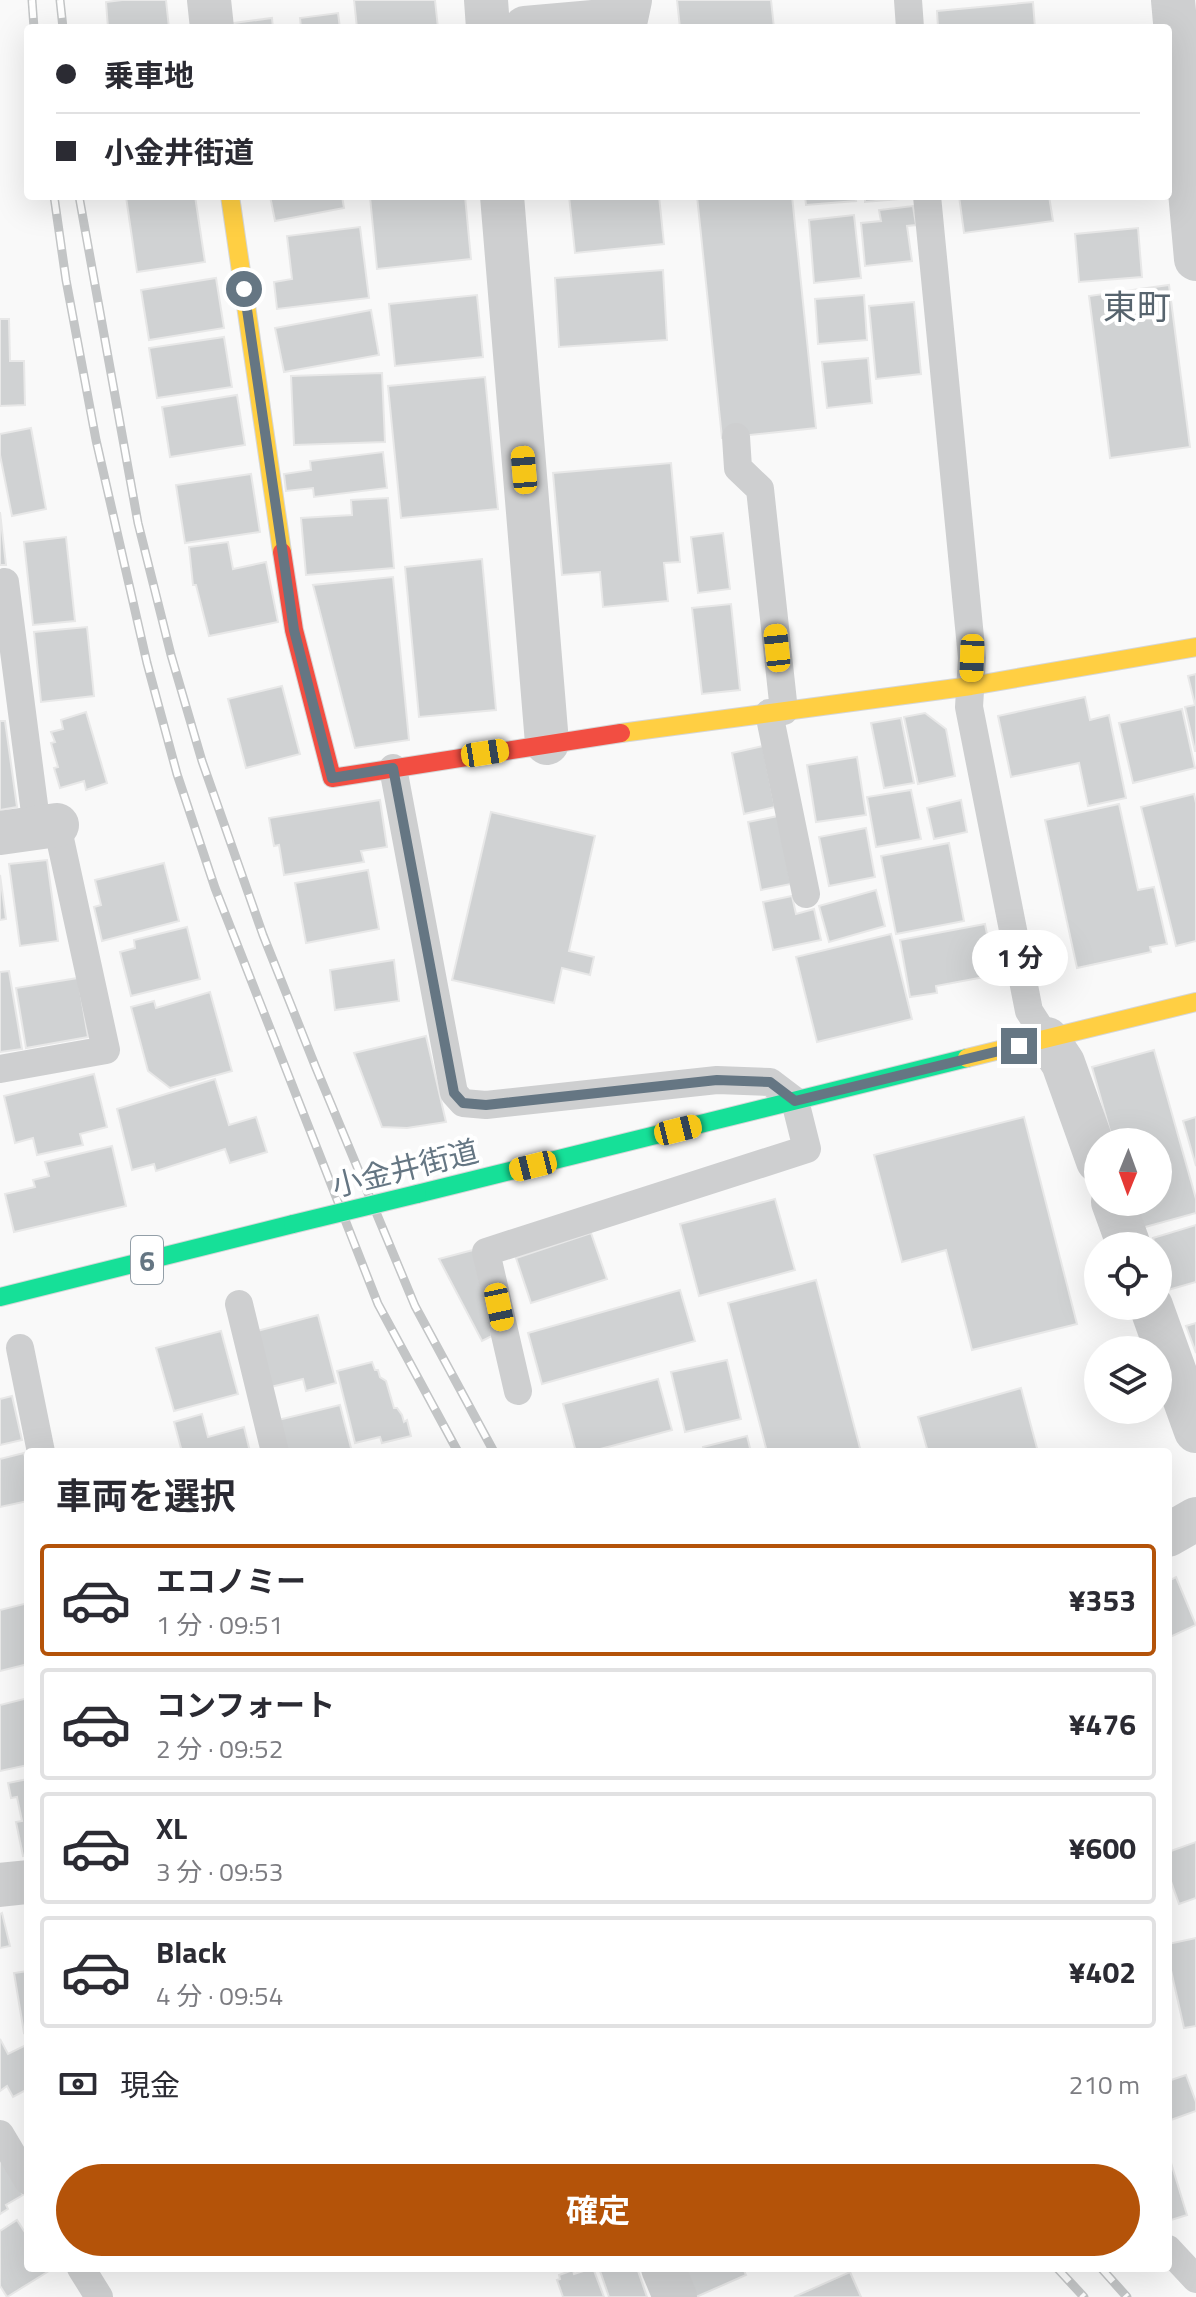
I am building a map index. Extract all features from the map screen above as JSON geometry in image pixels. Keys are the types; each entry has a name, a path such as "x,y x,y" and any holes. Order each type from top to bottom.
{"street":[{"path":"209,0 212,24"},
{"path":"486,0 488,24"},
{"path":"570,24 626,19 630,0"},
{"path":"1173,0 1196,259"},
{"path":"231,200 294,630 332,778 547,743 971,686 1196,647"},
{"path":"502,200 547,743"},
{"name":"小金井街道","path":"0,1297 1196,1002"},
{"path":"1047,1039 1063,1063 1086,1128"},
{"path":"1156,1320 1196,1431"},
{"path":"1172,1533 1196,1519"},
{"path":"0,1885 24,1882"},
{"path":"665,2272 675,2297"}],"lane":[{"path":"908,0 910,24"},
{"path":"927,200 972,658 969,707 1029,1011 1047,1039"},
{"path":"736,437 738,468 760,489 776,712 806,894"},
{"path":"0,1069 106,1050 31,829 5,582"},
{"path":"393,768 454,1093 463,1103 486,1105 717,1080 770,1082 795,1101 807,1149 486,1252 518,1391"},
{"path":"239,1304 274,1448"},
{"path":"20,1348 40,1448"},
{"path":"0,2134 24,2174"},
{"path":"1172,2253 1196,2279"},
{"path":"83,2272 99,2297"}],"building":[{"path":"166,0 169,24 108,24 106,2"},
{"path":"354,0 435,0 438,24 357,24"},
{"path":"677,0 771,0 774,24 680,24"},
{"path":"1033,2 1035,24 938,24 937,11"},
{"path":"338,13 339,24 301,24 300,18"},
{"path":"272,18 273,24 234,24"},
{"path":"126,200 196,200 205,262 137,272"},
{"path":"271,200 343,200 344,208 275,221"},
{"path":"370,200 465,200 471,259 377,269"},
{"path":"569,200 659,200 664,244 575,253"},
{"path":"697,200 792,200 816,428 722,438"},
{"path":"805,200 856,201 806,205"},
{"path":"960,200 1050,200 1053,221 964,233"},
{"path":"913,206 916,225 907,226 912,261 865,266 861,223 881,221 879,210"},
{"path":"854,215 861,278 814,283 809,220"},
{"path":"360,227 369,298 277,309 274,282 292,279 287,236"},
{"path":"1138,228 1142,277 1079,282 1075,234"},
{"path":"663,270 667,340 559,347 555,278"},
{"path":"216,278 224,328 149,340 141,290"},
{"path":"1169,285 1190,447 1110,458 1089,296"},
{"path":"477,295 483,357 395,366 389,304"},
{"path":"864,295 867,340 818,344 815,299"},
{"path":"914,302 921,374 876,379 869,306"},
{"path":"371,310 379,355 284,372 275,328"},
{"path":"0,319 9,319 10,361 24,361 25,405 0,406"},
{"path":"224,337 232,387 157,398 149,348"},
{"path":"868,358 872,403 827,408 822,362"},
{"path":"382,373 385,442 294,445 291,376"},
{"path":"485,377 498,509 401,518 388,386"},
{"path":"237,395 245,445 170,457 162,407"},
{"path":"31,428 46,509 12,516 0,455 0,434"},
{"path":"383,452 387,488 314,497 313,488 286,491 284,474 311,470 310,461"},
{"path":"671,463 680,562 664,563 668,601 603,607 600,572 562,575 553,473"},
{"path":"251,474 260,532 185,543 176,485"},
{"path":"388,498 394,568 306,575 301,518 352,515 351,500"},
{"path":"0,512 6,565 0,565"},
{"path":"723,533 730,589 698,593 691,537"},
{"path":"66,537 75,621 33,625 24,542"},
{"path":"228,542 233,569 266,562 278,622 209,636 196,585 193,585 189,547"},
{"path":"482,559 496,710 419,717 405,567"},
{"path":"393,577 409,740 355,748 313,585"},
{"path":"731,604 740,690 702,694 692,608"},
{"path":"87,627 94,696 41,702 34,632"},
{"path":"1196,674 1195,751 1185,707 1195,705 1188,676"},
{"path":"282,686 300,754 246,768 228,699"},
{"path":"1085,697 1090,720 1109,715 1126,798 1088,806 1079,763 1011,777 998,716"},
{"path":"1182,709 1195,768 1133,783 1119,723"},
{"path":"86,712 107,783 86,790 84,781 60,788 54,768 58,767 51,732 63,729 61,720"},
{"path":"925,713 946,729 955,776 918,784 904,717"},
{"path":"901,718 914,783 884,788 871,723"},
{"path":"0,721 5,721 17,807 0,810"},
{"path":"763,746 775,807 744,814 732,753"},
{"path":"857,757 866,815 816,822 807,765"},
{"path":"911,790 921,839 876,847 867,797"},
{"path":"1194,794 1196,941 1176,946 1141,807"},
{"path":"380,800 387,847 361,851 364,862 284,875 279,845 274,846 269,818"},
{"path":"961,800 967,832 934,839 927,808"},
{"path":"1119,804 1138,890 1154,887 1167,944 1150,947 1151,952 1077,968 1045,820"},
{"path":"491,812 595,836 569,951 594,957 590,975 562,968 554,1003 452,980"},
{"path":"778,816 791,884 761,890 748,822"},
{"path":"866,828 875,877 829,886 819,837"},
{"path":"949,843 964,921 896,934 881,856"},
{"path":"47,860 58,941 20,946 9,864"},
{"path":"164,863 179,921 102,941 94,907 101,905 95,880"},
{"path":"368,870 379,929 306,943 295,883"},
{"path":"0,875 6,919 0,920"},
{"path":"876,890 885,926 829,942 819,906"},
{"path":"792,896 796,914 814,909 821,940 773,950 763,902"},
{"path":"985,924 995,975 936,986 937,993 910,997 900,940"},
{"path":"187,927 200,979 131,996 120,952 135,948 134,940"},
{"path":"891,934 912,1019 817,1042 796,957"},
{"path":"394,960 399,1001 335,1010 330,970"},
{"path":"9,971 22,1049 0,1052 0,972"},
{"path":"78,978 88,1037 26,1048 16,988"},
{"path":"210,992 232,1071 170,1088 148,1071 131,1007 154,1001 156,1008"},
{"path":"426,1036 446,1122 407,1128 382,1127 354,1053"},
{"path":"1154,1050 1196,1199 1196,1213 1138,1229 1134,1216 1172,1216 1172,1128 1109,1128 1092,1067"},
{"path":"94,1074 107,1127 80,1134 83,1145 37,1155 33,1138 15,1143 4,1096"},
{"path":"215,1079 229,1125 256,1117 267,1152 230,1163 225,1149 156,1171 154,1164 132,1170 117,1109"},
{"path":"1024,1117 1077,1324 972,1350 946,1250 902,1262 874,1155"},
{"path":"1196,1117 1196,1166 1183,1121"},
{"path":"112,1146 126,1206 14,1232 5,1194 35,1187 33,1180 49,1176 45,1162"},
{"path":"775,1199 795,1270 699,1296 680,1224"},
{"path":"1196,1225 1196,1282 1172,1289 1172,1232"},
{"path":"591,1233 607,1279 531,1303 516,1258"},
{"path":"473,1250 492,1336 482,1341 439,1259"},
{"path":"816,1280 860,1448 766,1448 728,1303"},
{"path":"680,1290 695,1341 542,1384 528,1333"},
{"path":"318,1315 336,1383 306,1391 303,1379 271,1387 257,1331"},
{"path":"1196,1323 1196,1353 1186,1326"},
{"path":"221,1331 238,1394 174,1411 156,1348"},
{"path":"727,1360 741,1419 685,1432 671,1372"},
{"path":"372,1362 380,1377 386,1381 394,1408 402,1415 404,1422 407,1420 411,1436 382,1443 380,1437 355,1443 337,1371"},
{"path":"658,1379 672,1430 604,1448 575,1448 563,1404"},
{"path":"1021,1388 1037,1448 927,1448 918,1417"},
{"path":"12,1396 22,1440 0,1445 0,1399"},
{"path":"340,1405 351,1448 285,1448 278,1420"},
{"path":"202,1414 208,1437 244,1427 249,1448 181,1448 174,1422"},
{"path":"747,1436 750,1448 703,1448"},
{"path":"24,1453 24,1502 0,1507 0,1459"},
{"path":"1176,1577 1196,1625 1172,1636 1172,1579"},
{"path":"24,1604 24,1665 0,1671 0,1610"},
{"path":"24,1699 24,1766 0,1771 0,1705"},
{"path":"24,1780 24,1856 16,1822 22,1821 17,1797 11,1798 8,1783"},
{"path":"1196,1842 1196,1898 1179,1904 1172,1884 1172,1851"},
{"path":"0,1914 10,1946 0,1948"},
{"path":"1196,1938 1196,2026 1184,2028 1172,1975 1172,1943"},
{"path":"24,1972 24,2033 14,1973"},
{"path":"0,2039 8,2054 24,2046 24,2091 13,2097 7,2086 0,2091"},
{"path":"1186,2075 1196,2102 1196,2111 1172,2120 1172,2080"},
{"path":"0,2157 23,2195 6,2205 8,2209 0,2214"},
{"path":"1172,2166 1187,2215 1172,2220"},
{"path":"17,2220 24,2231 24,2272 47,2272 7,2297 0,2286 0,2231"},
{"path":"567,2272 595,2272 604,2297 563,2297 557,2280 560,2279 559,2275"},
{"path":"600,2272 638,2272 647,2297 609,2297"},
{"path":"684,2272 745,2272 746,2275 696,2297"},
{"path":"850,2272 861,2297 794,2297"}],"railway":[{"path":"32,0 34,24"},
{"path":"60,0 63,24"},
{"path":"55,200 96,440 147,663 177,774 215,888 378,1304 456,1448"},
{"path":"80,200 138,523 171,655 202,761 263,935 415,1306 492,1448"},
{"path":"1061,2272 1084,2297"},
{"path":"1105,2272 1127,2297"}],"traffic: fast":[{"path":"417,1194 967,1058"},
{"path":"293,1224 417,1194"},
{"path":"0,1297 293,1224"}],"traffic: slow":[{"path":"231,200 282,552"},
{"path":"621,733 971,686 1196,647"},
{"path":"967,1058 1196,1002"}],"traffic: jam":[{"path":"282,552 294,630 332,778 621,733"}],"district":[{"name":"東町","path":"1137,306"}],"route":[{"path":"244,289 294,630 332,778 393,768 454,1093 463,1103 486,1105 717,1080 770,1082 795,1101 1019,1046"}]}
